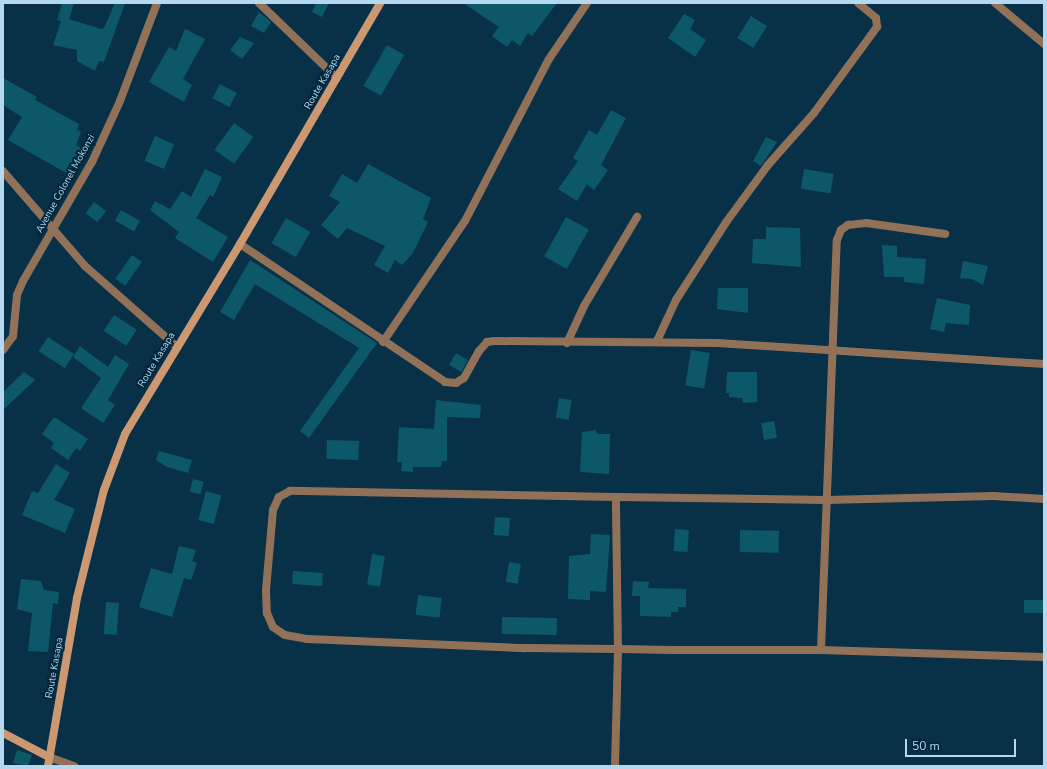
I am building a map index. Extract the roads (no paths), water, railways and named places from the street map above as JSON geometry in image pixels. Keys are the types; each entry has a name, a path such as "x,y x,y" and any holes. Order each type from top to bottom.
{"main road":[{"name":"Route Kasapa","path":"48,766 77,598 104,490 124,434 240,244 380,3"},
{"path":"3,733 49,757"}],"street":[{"name":"Avenue Colonel Mokonzi","path":"3,350 13,336 17,295 22,281 54,230 92,162 120,101 157,3"},
{"path":"259,3 337,78"},
{"path":"383,342 465,221 549,59 587,3"},
{"path":"657,341 676,300 727,221 768,165 814,113 877,27 876,18 858,3"},
{"path":"995,3 1044,44"},
{"path":"3,171 85,266 177,347"},
{"path":"567,343 584,306 637,217"},
{"path":"821,650 825,500 835,258 841,230 848,225 866,223 945,234"},
{"path":"240,244 430,374 445,382 456,383 464,378 487,342 567,343 657,341 751,344 832,352 1044,364"},
{"path":"1044,499 978,496 825,500 290,491 278,497 273,510 266,590 267,613 273,627 292,636 386,642 618,649 821,650 1044,657"},
{"path":"615,766 618,649 616,497"},
{"path":"49,757 74,766"}]}
